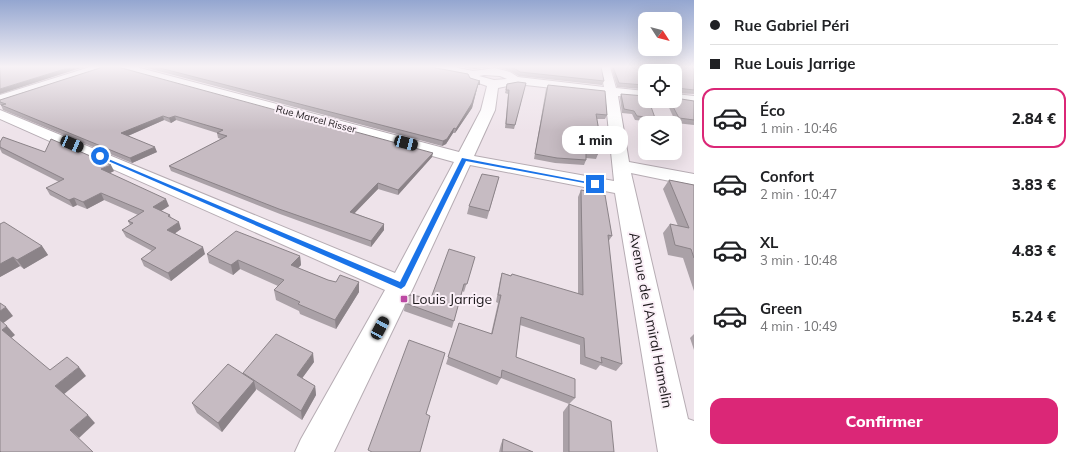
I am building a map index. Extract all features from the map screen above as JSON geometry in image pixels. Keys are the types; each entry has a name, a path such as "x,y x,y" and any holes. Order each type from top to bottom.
{"street":[{"path":"0,99 35,88"},
{"name":"Rue Marcel Risser","path":"200,88 464,159 623,178 694,180"},
{"path":"314,452 401,286 488,110 492,88"},
{"path":"588,88 638,94"},
{"name":"Avenue de l'Amiral Hamelin","path":"611,91 623,178 681,441"},
{"path":"682,99 694,100"},
{"path":"0,114 401,286"}],"building":[{"path":"37,88 195,88 433,153 398,190 378,183 350,212 384,224 371,241 279,209 169,166 227,136 217,133 223,130 175,116 169,118 163,116 121,133 155,147 130,158 1,105 6,104 0,102 0,100"},
{"path":"238,88 477,88 472,103 456,129 454,128 447,139 443,141"},
{"path":"506,88 525,88 515,125 506,124 509,90 506,90"},
{"path":"547,88 577,88 605,91 607,115 596,114 599,131 599,139 597,139 598,154 586,152 586,160 557,158 535,154"},
{"path":"682,88 694,88 694,90 682,89"},
{"path":"621,94 638,95 638,108 651,108 654,116 637,116 634,111 624,109"},
{"path":"682,99 694,101 694,120 682,118 682,116 678,116 674,108 682,108"},
{"path":"3,137 45,152 51,139 111,165 101,169 166,199 153,207 170,215 168,216 179,222 167,230 203,247 168,273 141,259 156,248 122,230 133,223 128,221 144,211 101,193 83,202 74,198 69,200 46,188 64,179 0,147 0,142"},
{"path":"482,174 499,177 489,211 469,206"},
{"path":"669,180 694,185 694,258 691,249 675,245 670,224 689,228"},
{"path":"581,190 605,195 612,236 608,235 622,364 601,357 602,363 585,357 584,338 521,317 516,357 575,379 575,398 502,370 501,378 448,357 459,323 492,334 501,295 498,295 502,273 511,276 512,274 583,295"},
{"path":"4,222 42,246 17,260 13,257 0,264 0,224"},
{"path":"236,231 300,256 291,265 336,282 340,275 359,282 335,320 298,304 300,302 274,290 284,280 238,260 231,265 207,254"},
{"path":"449,249 475,257 467,284 464,284 454,321 405,303 409,295 431,298"},
{"path":"0,303 6,307 0,311"},
{"path":"0,320 7,326 2,330 50,370 67,357 79,367 55,386 88,415 70,430 93,452 0,451"},
{"path":"276,334 313,353 297,375 315,386 301,411 243,373"},
{"path":"409,340 445,353 426,414 430,416 420,452 372,452 368,450"},
{"path":"228,364 254,381 218,423 192,403"},
{"path":"569,404 611,421 614,452 569,452"},
{"path":"503,439 533,452 502,452"}],"place":[{"name":"Louis Jarrige","path":"404,299"}],"route":[{"path":"100,156 401,286 464,159 595,184"}]}
